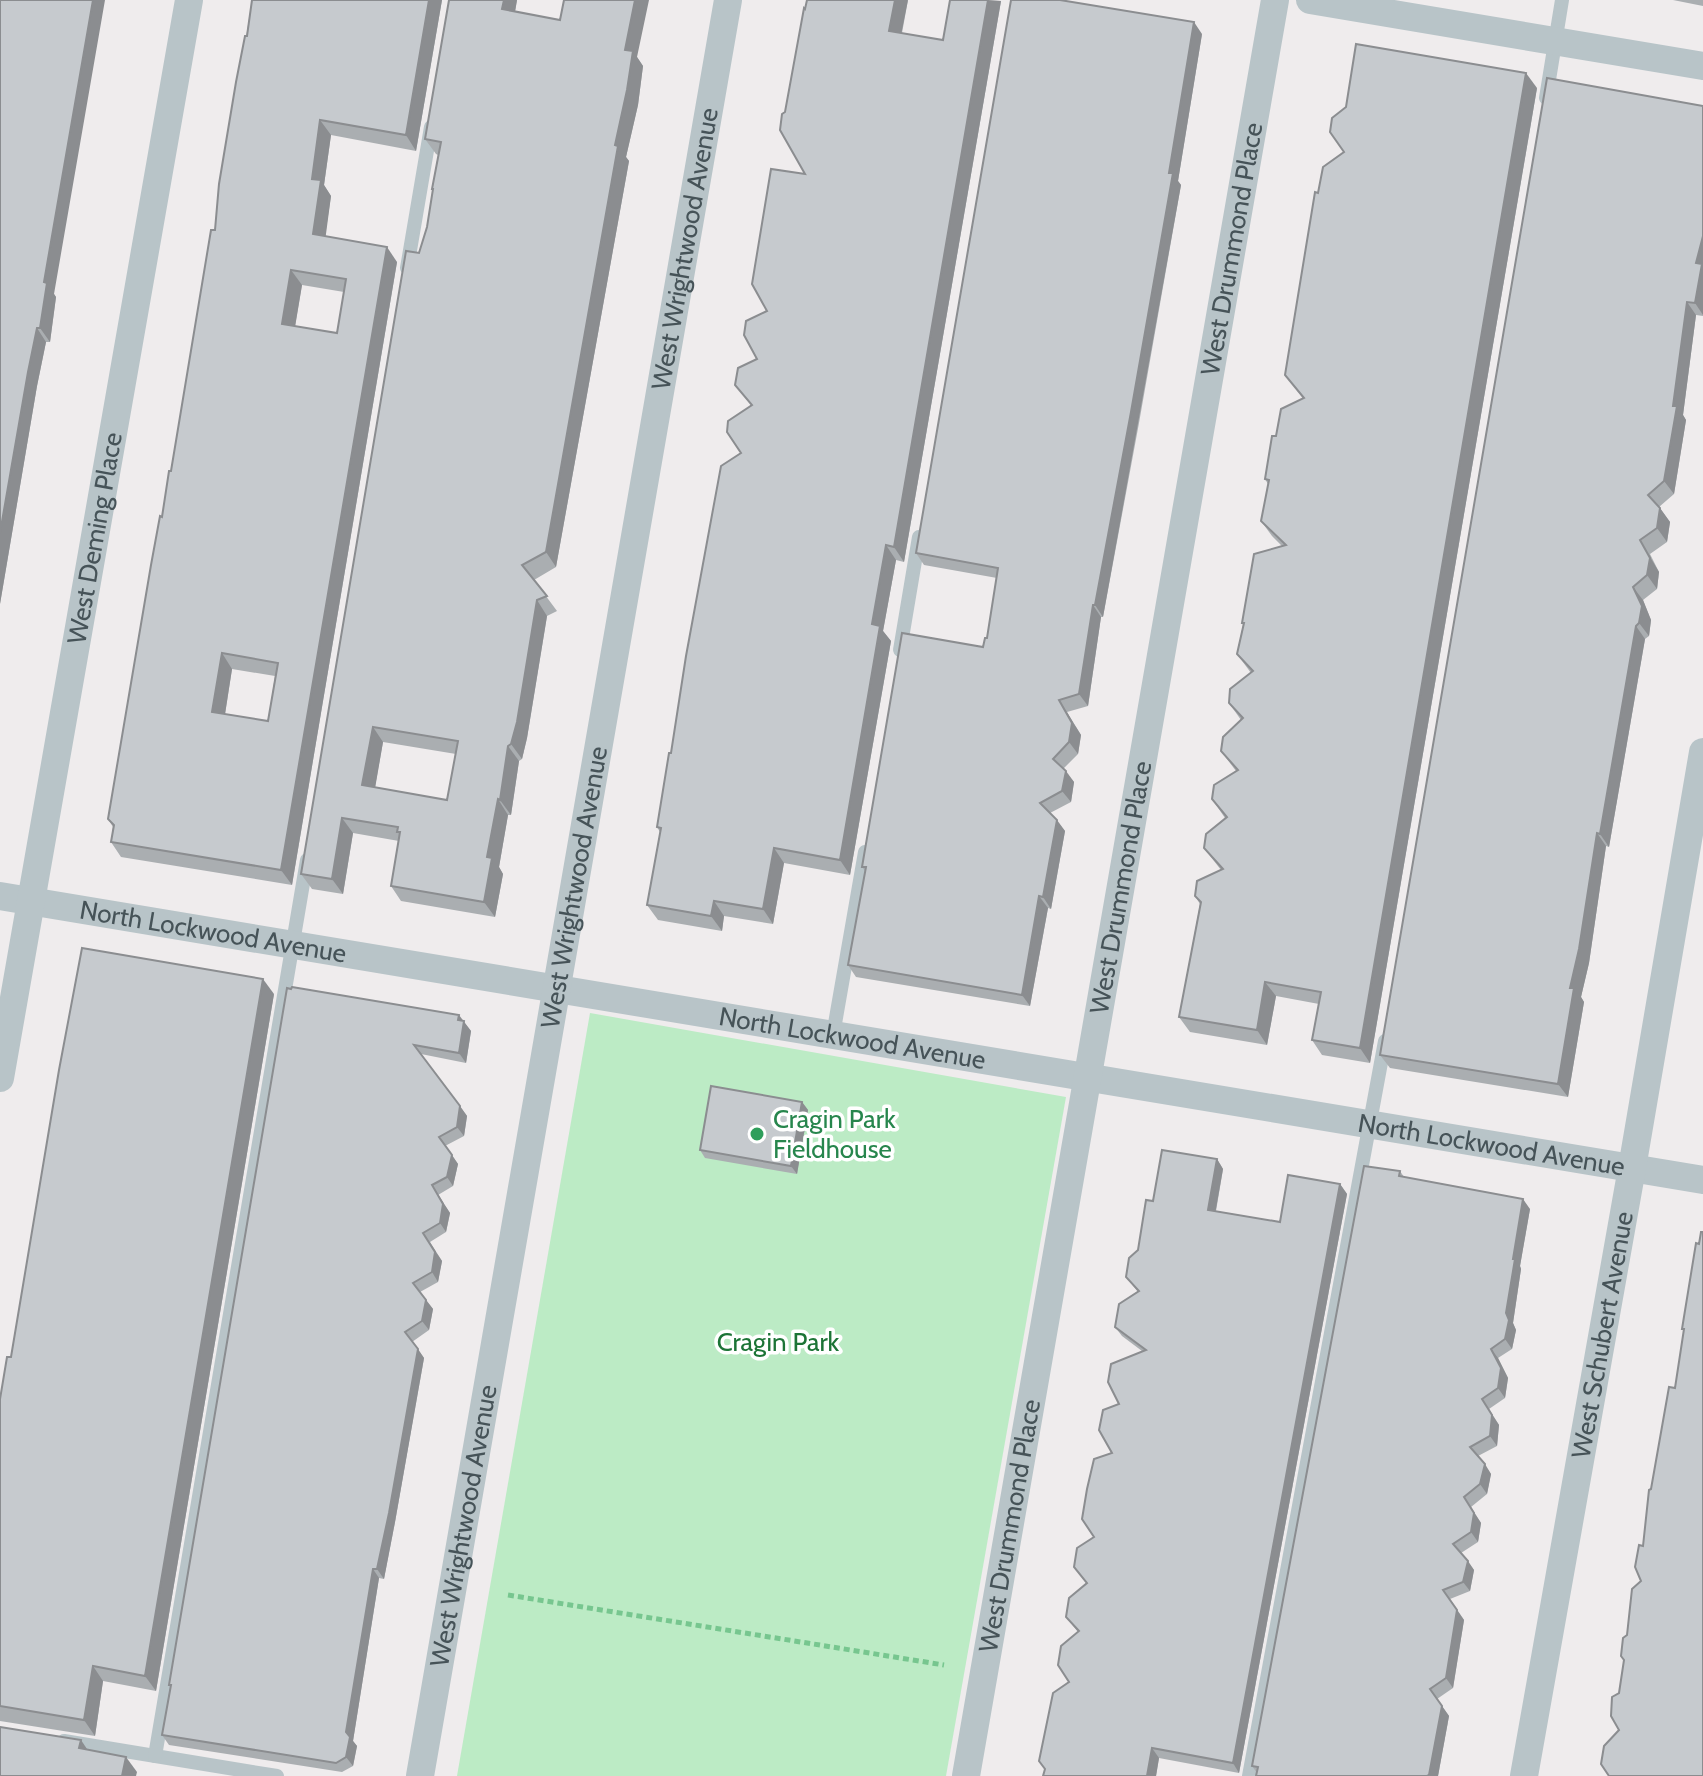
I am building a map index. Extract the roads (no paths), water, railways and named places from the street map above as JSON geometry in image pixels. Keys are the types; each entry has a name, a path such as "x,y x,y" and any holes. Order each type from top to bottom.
{"street":[{"name":"West Deming Place","path":"0,1078 189,0"},
{"name":"West Wrightwood Avenue","path":"420,1776 728,0"},
{"name":"West Drummond Place","path":"966,1776 1275,0"},
{"path":"1310,0 1703,66"},
{"name":"West Schubert Avenue","path":"1524,1776 1703,752"},
{"name":"North Lockwood Avenue","path":"0,896 1703,1180"}],"lane":[{"path":"1542,119 1562,0"},
{"path":"404,283 434,110"},
{"path":"898,659 922,518"},
{"path":"833,1035 869,831"},
{"path":"155,1756 308,850"},
{"path":"1249,1776 1387,1030"},
{"path":"47,1738 277,1776"}],"place":[{"name":"Cragin Park Fieldhouse","path":"757,1134"}],"park label":[{"name":"Cragin Park","path":"778,1342"}]}
